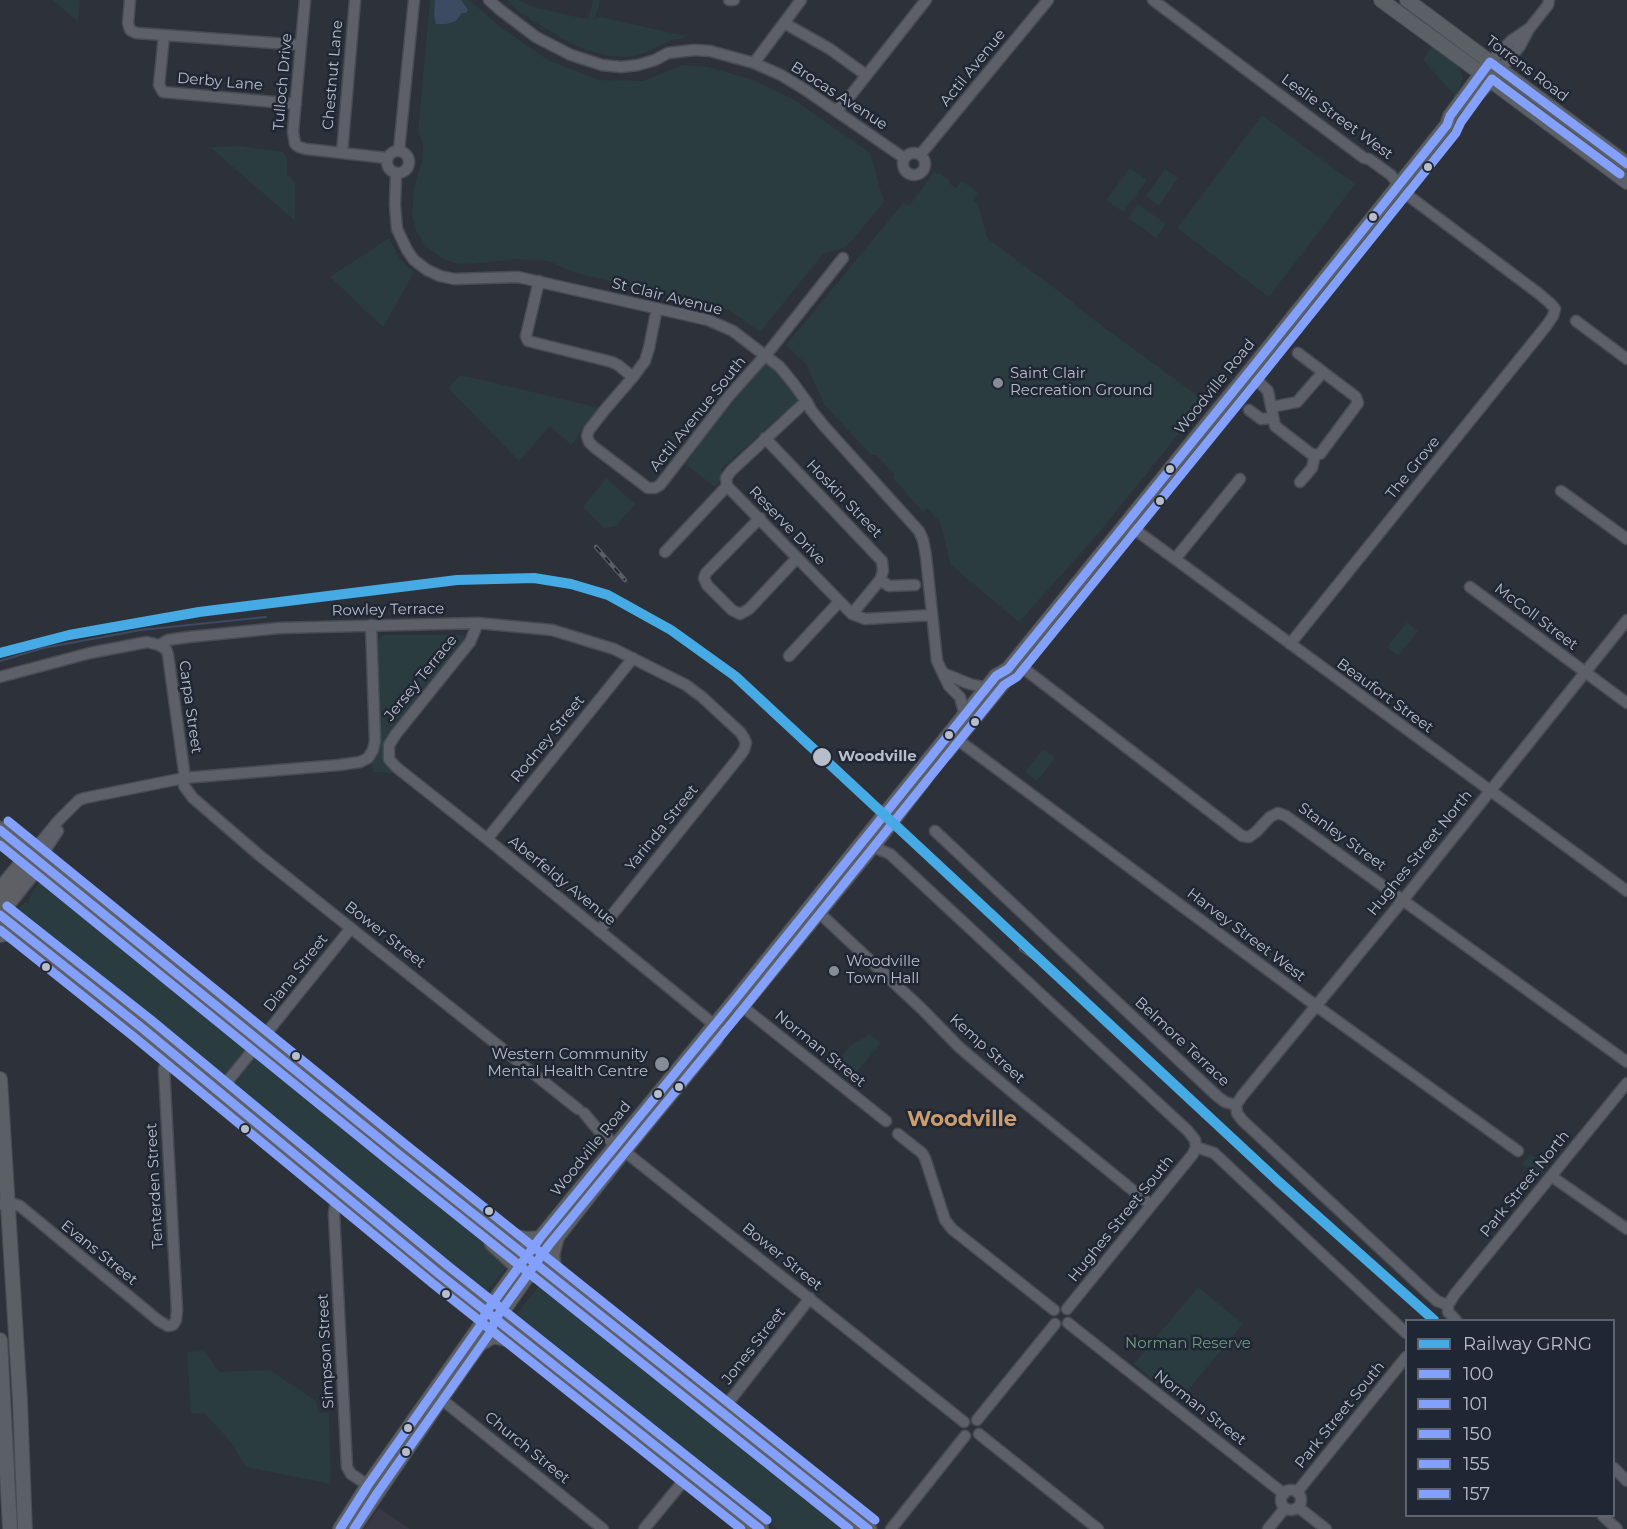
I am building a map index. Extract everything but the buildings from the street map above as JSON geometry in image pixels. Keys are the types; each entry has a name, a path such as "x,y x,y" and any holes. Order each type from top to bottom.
{"highway":[{"path":"0,830 497,1233 527,1266"},
{"path":"0,891 35,858"},
{"path":"35,858 0,913 491,1316 760,1529"},
{"path":"453,1198 476,1229 527,1266 554,1279 868,1529"},
{"path":"547,1238 554,1279"}],"main road":[{"name":"Torrens Road","path":"1381,0 1464,60 1491,71 1627,164"},
{"name":"Torrens Road","path":"1407,0 1627,182"},
{"path":"1464,60 1469,75 1466,94"},
{"name":"Woodville Road","path":"437,1395 478,1345 491,1316 547,1238 815,908 996,676 1011,665 1249,372 1447,125 1450,116 1466,94 1491,71"},
{"name":"Woodville Road","path":"1447,125 1457,122 1491,71"},
{"name":"Woodville Road","path":"815,908 883,834 1004,682 1011,665"},
{"path":"0,935 25,934"},
{"path":"0,1079 4,1204 20,1400 25,1529"},
{"path":"497,1233 527,1239 547,1238"},
{"name":"Woodville Road","path":"340,1529 373,1488 437,1395 480,1326 491,1316"},
{"path":"478,1345 492,1337 497,1337 536,1352"},
{"path":"0,1340 10,1529"},
{"name":"Woodville Road","path":"353,1529 373,1488"}],"street":[{"path":"130,0 128,23 130,30 136,33 301,45"},
{"name":"Tulloch Drive","path":"305,0 293,132 295,144 306,149 387,158"},
{"name":"Chestnut Lane","path":"342,153 355,0"},
{"path":"399,150 414,0"},
{"name":"Brocas Avenue","path":"489,0 505,15 536,37 561,50 602,64 621,67 638,65 668,53 694,50 710,51 754,63 781,75 904,158"},
{"path":"754,63 800,0"},
{"path":"836,111 926,0"},
{"name":"Actil Avenue","path":"920,155 1048,0"},
{"name":"Leslie Street West","path":"1153,0 1364,158 1369,159 1391,175 1406,194 1538,293 1555,309"},
{"name":"Woodville Road","path":"1491,71 1512,40 1529,29 1548,5 1549,0"},
{"path":"784,23 830,49 866,75"},
{"name":"Derby Lane","path":"164,36 159,85 163,92 296,104"},
{"path":"403,151 409,156 410,164 406,171 396,173 389,168 387,158 392,152 403,151"},
{"path":"912,153 920,155 924,159 924,170 915,176 910,175 903,168 904,158 912,153"},
{"name":"St Clair Avenue","path":"396,173 395,205 400,240 414,260 427,270 453,279 518,277 708,320 733,331 780,367 824,426 919,531 926,555 938,661 950,686 960,697 965,716"},
{"path":"764,354 843,258"},
{"path":"539,281 526,336 528,341 612,362 633,377 647,355 657,308"},
{"name":"The Grove","path":"1290,644 1547,325 1555,309"},
{"path":"1576,321 1627,359"},
{"path":"1249,372 1268,391 1275,426 1310,453 1320,454 1358,403 1356,397 1298,353"},
{"name":"Actil Avenue South","path":"633,377 589,430 587,438 594,447 646,488 655,488 660,485 764,354"},
{"path":"1249,410 1261,419 1297,402 1323,372"},
{"name":"Reserve Drive","path":"807,402 731,471 726,478 727,486 852,614"},
{"name":"Hoskin Street","path":"765,438 882,561 883,571 880,580"},
{"path":"1300,482 1312,468 1315,455"},
{"path":"1175,559 1240,479"},
{"path":"665,552 727,486"},
{"path":"1561,491 1627,539"},
{"path":"760,518 706,573 707,585 732,610 740,614 749,609 797,558"},
{"name":"Beaufort Street","path":"1126,523 1627,891"},
{"path":"915,585 889,586 880,580 852,614 865,619 932,615"},
{"name":"McColl Street","path":"1470,587 1627,703"},
{"path":"789,656 839,602"},
{"name":"Hughes Street North","path":"1236,1106 1238,1100 1403,900 1627,620"},
{"name":"Rowley Terrace","path":"0,677 90,653 147,642 159,645 168,640 189,637 279,628 478,623 552,630 614,649 686,685 740,732 746,743"},
{"name":"Jersey Terrace","path":"388,752 389,745 396,734 470,642 478,623"},
{"path":"35,858 58,821 64,818 79,800 85,798 184,778 339,765 360,762 368,758 375,741 371,625"},
{"name":"Carpa Street","path":"159,645 166,649 168,655 184,778"},
{"name":"Rodney Street","path":"487,839 633,658"},
{"name":"Stanley Street","path":"1011,665 1242,836 1249,837 1270,817 1278,813 1286,816 1627,1062"},
{"path":"945,674 987,688"},
{"name":"Harvey Street West","path":"958,740 1315,1005 1518,1151"},
{"name":"Yarinda Street","path":"599,931 739,757 746,743"},
{"name":"Aberfeldy Avenue","path":"388,752 389,759 396,767 719,1028"},
{"name":"Bower Street","path":"184,778 185,789 259,855 581,1111 599,1131 964,1422"},
{"name":"Belmore Terrace","path":"935,831 1217,1096 1236,1106 1237,1113 1242,1120 1428,1293 1437,1301 1448,1305 1448,1312 1455,1319"},
{"path":"883,834 891,854"},
{"path":"873,846 891,854 1188,1131 1195,1140 1196,1147 1214,1152 1405,1331"},
{"name":"Kemp Street","path":"815,908 959,1047 1151,1205"},
{"name":"Diana Street","path":"219,1092 351,928"},
{"name":"Norman Street","path":"739,1003 886,1121"},
{"name":"Tenterden Street","path":"172,1053 164,1069 176,1320"},
{"name":"Park Street North","path":"1448,1305 1455,1293 1627,1083"},
{"path":"898,1134 925,1158 945,1220 952,1229 1054,1310"},
{"name":"Hughes Street South","path":"1067,1309 1196,1147"},
{"path":"1551,1176 1627,1229"},
{"name":"Simpson Street","path":"341,1193 336,1199 334,1214 347,1467 351,1474 373,1488"},
{"name":"Evans Street","path":"4,1204 20,1206 159,1321 168,1326 173,1325 176,1320"},
{"name":"Jones Street","path":"721,1412 810,1298"},
{"path":"1058,1307 1067,1309 1071,1317 1068,1323 1061,1326 1055,1324 1052,1318 1054,1310 1058,1307"},
{"name":"Norman Street","path":"1068,1323 1284,1494"},
{"path":"977,1420 1055,1324"},
{"name":"Park Street South","path":"1297,1492 1405,1359"},
{"name":"Church Street","path":"437,1395 603,1529"},
{"path":"2,1401 20,1400"},
{"path":"968,1419 977,1420 981,1428 979,1434 972,1438 966,1436 962,1430 964,1422 968,1419"},
{"path":"979,1434 1098,1529"},
{"path":"891,1529 966,1436"},
{"path":"1615,1469 1627,1481"},
{"path":"644,1529 690,1473"},
{"path":"1288,1491 1297,1492 1301,1500 1298,1507 1291,1510 1285,1508 1281,1502 1284,1494 1288,1491"},
{"path":"1298,1507 1326,1529"},
{"path":"1268,1529 1285,1508"},
{"path":"1605,1517 1617,1529"}],"shaded area":[{"path":"379,1508 410,1529 364,1529"}],"green space":[{"path":"53,0 80,0 78,22"},
{"path":"430,0 469,0 502,28 548,60 598,80 643,81 683,65 709,67 753,80 794,100 870,153 884,202 846,247 823,254 760,332 729,310 572,272 549,261 516,259 472,264 454,263 440,257 427,247 417,233 412,215 414,187 422,161 423,144 418,132"},
{"path":"507,0 518,0 533,7 590,20 588,19 593,0 600,0 596,16 592,19 600,17 686,36 671,40 636,56 610,56 584,49 561,38 518,11"},
{"path":"1433,45 1458,64 1463,78 1456,97 1423,60"},
{"path":"1262,115 1355,184 1269,297 1177,228"},
{"path":"239,146 283,152 287,157 287,174 295,182 295,221 210,147"},
{"path":"1130,168 1147,180 1123,212 1106,200"},
{"path":"1165,169 1178,178 1159,206 1146,196"},
{"name":"Saint Clair Recreation Ground","path":"934,172 950,181 949,183 956,188 962,181 978,193 973,200 978,204 987,238 1205,401 1097,535 1019,622 951,565 940,522 927,508 923,512 893,478 895,475 876,455 871,455 824,404 806,364 786,345 903,203 909,206"},
{"path":"1138,204 1166,224 1156,238 1128,218"},
{"path":"389,238 400,260 414,272 383,327 330,277"},
{"path":"765,361 782,373 799,399 721,469 721,479 715,487 685,464"},
{"path":"461,375 600,408 571,445 550,426 519,461 448,388"},
{"path":"606,478 635,504 616,526 604,528 583,507"},
{"path":"1407,622 1418,631 1398,656 1387,647"},
{"path":"384,635 463,635 465,638 387,738 384,745 392,770 391,774 373,772 372,762 379,753 381,742 378,640"},
{"path":"1043,749 1055,758 1037,781 1025,772"},
{"path":"42,878 248,1042 250,1045 225,1077 215,1078 13,913 25,902 29,905 30,895"},
{"path":"869,1033 881,1043 851,1079 834,1065 851,1045"},
{"path":"256,1056 266,1056 442,1200 510,1263 487,1291 484,1292 240,1096 233,1093 233,1086"},
{"path":"1530,1154 1548,1168 1540,1178 1522,1164"},
{"path":"543,1281 849,1529 777,1529 517,1314"},
{"name":"Norman Reserve","path":"1198,1287 1243,1324 1179,1401 1134,1364"},
{"path":"204,1351 219,1372 270,1370 316,1401 318,1412 329,1413 331,1484 246,1467 230,1441 204,1413 191,1414 187,1352"}],"water":[{"path":"435,0 461,0 468,10 462,13 456,21 436,24"}],"waterway":[{"path":"0,661 43,648 141,630 266,617"}],"railway":[{"path":"596,547 625,580"},
{"path":"1021,949 1051,970"}],"rail line":[{"name":"GRNG","path":"0,653 69,635 199,612 457,580 534,578 571,584 608,595 671,630 735,676 1279,1182 1433,1319"}],"transit line":[{"name":"100","path":"340,1529 368,1485 480,1326 486,1312 540,1238 996,676 1008,669 1249,372 1447,125 1450,116 1490,62 1627,164"},
{"name":"101","path":"354,1529 490,1333 496,1318 549,1245 744,1008 1004,685 1017,677 1258,380 1456,133 1461,122 1492,79 1620,174"},
{"name":"157","path":"8,821 405,1144 875,1520"},
{"name":"150","path":"0,830 397,1153 868,1529"},
{"name":"155","path":"0,845 390,1162 849,1529"},
{"name":"157","path":"7,906 150,1019 447,1265 767,1520"},
{"name":"150","path":"0,915 142,1028 439,1274 760,1529"},
{"name":"155","path":"0,930 134,1037 432,1283 741,1529"}],"place":[{"name":"Saint Clair Recreation Ground","path":"998,383"},
{"name":"Woodville","path":"822,757"},
{"name":"Woodville Town Hall","path":"834,971"},
{"name":"Western Community Mental Health Centre","path":"662,1064"}],"district":[{"name":"Woodville","path":"962,1120"}]}
